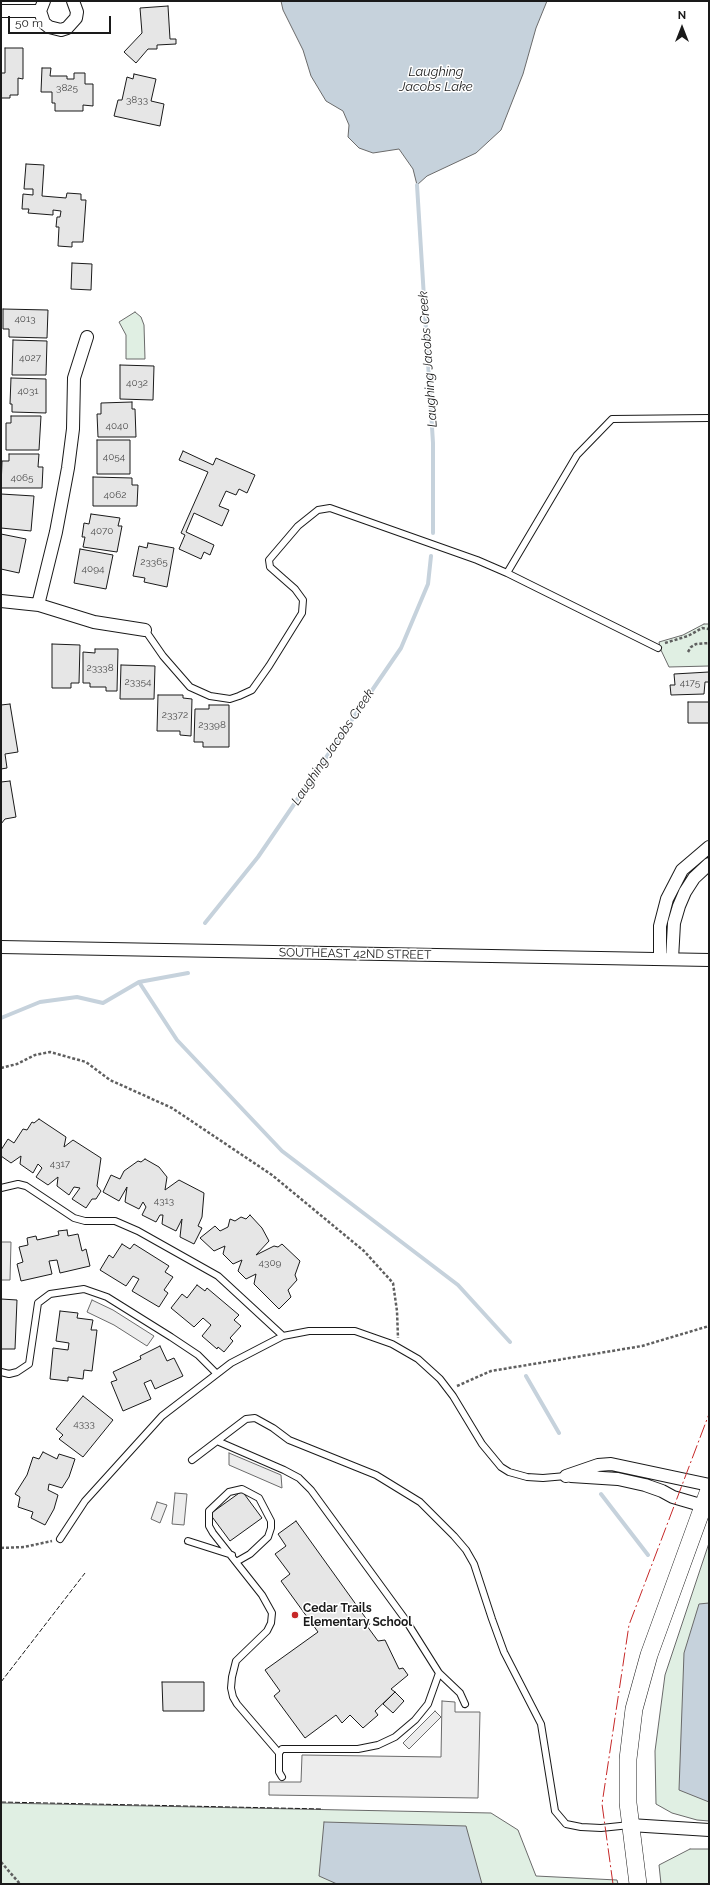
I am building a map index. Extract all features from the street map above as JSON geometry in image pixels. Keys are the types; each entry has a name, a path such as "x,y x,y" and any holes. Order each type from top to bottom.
{"main road":[{"path":"638,1884 630,1825 628,1759 634,1709 649,1655 706,1498"}],"street":[{"path":"1,11 42,6 44,23 55,30 61,30 67,28 76,18 77,12 73,1"},
{"path":"38,606 56,532 68,468 73,429 74,378 87,337"},
{"path":"1,601 38,606 94,622 145,630"},
{"path":"666,959 660,926 667,899 682,870 709,847"},
{"path":"666,959 674,923 685,892 694,878 709,864"},
{"name":"SOUTHEAST 42ND STREET","path":"1,947 709,960"},
{"path":"566,1476 598,1465 611,1464 709,1485"},
{"path":"566,1476 618,1479 645,1485 662,1491 672,1497 706,1498"},
{"path":"630,1825 709,1830"}],"lane":[{"path":"507,573 577,455 612,420 709,418"},
{"path":"145,630 163,656 190,687 210,696 230,699 252,690 302,613 303,600 296,589 270,567 269,560 298,526 318,510 330,508 477,560 507,573 657,648"},
{"path":"1,1188 18,1184 26,1186 74,1218 84,1221 114,1221 138,1231 218,1276 283,1336"},
{"path":"1,1372 9,1374 17,1372 29,1364 38,1303 50,1294 84,1289 107,1297 171,1337 198,1355 217,1374"},
{"path":"60,1540 85,1501 162,1416 231,1363 283,1336 309,1331 356,1331 392,1344 418,1359 440,1380 453,1396 482,1444 502,1467 509,1472 527,1477 543,1478 566,1476"},
{"path":"192,1460 246,1419 255,1418 273,1428 288,1440 376,1475 420,1502 454,1536 466,1550 474,1564 504,1652 541,1724 547,1769 556,1811 566,1824 581,1827 601,1828 630,1825"},
{"path":"217,1441 284,1470 299,1478 311,1490 405,1618 438,1673 460,1693 465,1704"},
{"path":"236,1562 250,1554 268,1537 271,1528 271,1521 259,1498 242,1488 229,1492 209,1511 209,1526 213,1533 262,1595 272,1613 271,1623 267,1631 236,1661 232,1678 233,1697 258,1730 279,1753 279,1772 282,1777"},
{"path":"188,1541 232,1556"},
{"path":"279,1753 282,1749 358,1749 388,1741 415,1720 428,1704 438,1673"}],"path":[{"path":"657,648 688,636 702,628 709,629"},
{"path":"688,652 691,647 696,644 709,644"},
{"path":"1,1068 17,1064 35,1055 50,1052 86,1062 110,1080 172,1108 272,1174 364,1251 393,1283 397,1311 398,1339"},
{"path":"457,1386 490,1372 642,1346 709,1326"},
{"path":"452,1380 462,1390"},
{"path":"1,1548 24,1548 60,1540"},
{"path":"1,1862 20,1884"}],"green space":[{"path":"135,312 141,317 144,325 145,359 126,359 126,335 119,322"},
{"path":"704,624 709,624 709,666 669,667 660,648 659,642 683,635"},
{"path":"709,1543 709,1821 697,1820 672,1813 656,1804 655,1751 665,1675"},
{"path":"1,1803 491,1813 518,1830 536,1876 617,1880 618,1884 1,1884"},
{"path":"690,1849 709,1849 709,1884 661,1884 659,1865"}],"shaded area":[{"path":"1,1242 11,1242 10,1280 1,1280"},
{"path":"92,1300 113,1310 154,1336 147,1346 114,1325 87,1312"},
{"path":"229,1453 281,1475 282,1488 229,1465"},
{"path":"175,1493 187,1494 184,1525 172,1524"},
{"path":"157,1502 167,1505 160,1523 151,1519"},
{"path":"442,1701 455,1702 455,1712 480,1712 478,1798 269,1795 269,1782 301,1782 302,1755 441,1757"},
{"path":"435,1711 441,1717 409,1749 403,1743"}],"water":[{"name":"Laughing Jacobs Lake","path":"281,1 547,1 536,28 523,74 501,130 476,153 427,176 417,185 413,169 399,149 373,153 359,148 348,137 349,125 343,111 326,101 311,76 303,50 283,10"},
{"path":"709,1603 709,1802 679,1790 684,1653 699,1604"},
{"path":"324,1822 466,1826 482,1884 337,1884 319,1876"}],"building":[{"path":"168,6 170,39 176,39 176,44 157,45 157,49 148,49 136,63 124,52 142,33 140,8"},
{"path":"5,48 23,48 23,79 18,78 18,95 10,95 10,98 1,98 1,73 5,73"},
{"path":"42,68 51,68 50,76 67,76 67,79 74,79 74,73 85,73 85,84 93,84 93,106 83,105 83,111 55,111 55,103 52,103 52,92 41,92"},
{"path":"134,74 156,79 151,101 164,104 160,126 114,116 118,100 122,100 127,77 133,79"},
{"path":"26,164 44,165 42,196 66,198 67,193 81,194 81,200 86,200 83,242 72,242 72,247 58,246 59,227 56,227 57,217 60,217 61,211 53,210 53,215 28,213 29,209 22,209 23,194 33,195 33,189 24,189"},
{"path":"72,263 92,264 91,290 71,289"},
{"path":"3,309 48,310 47,338 9,337 9,329 3,329"},
{"path":"13,340 47,341 46,375 12,375"},
{"path":"120,365 154,366 153,400 120,399"},
{"path":"11,378 46,379 46,413 12,412 12,404 10,404"},
{"path":"132,402 132,409 135,409 136,437 98,437 97,414 101,414 101,403"},
{"path":"11,416 41,416 39,450 6,450 6,423 11,423"},
{"path":"97,440 130,440 130,474 97,474"},
{"path":"183,451 213,465 216,458 255,475 247,493 239,489 236,495 226,491 219,506 229,510 222,526 194,513 186,532 214,545 210,555 204,552 201,559 179,549 185,535 181,533 208,472 179,460"},
{"path":"9,454 39,454 38,467 43,467 42,488 1,488 2,461 9,461"},
{"path":"93,477 132,478 132,485 138,485 137,506 93,506"},
{"path":"1,494 34,496 31,531 1,528"},
{"path":"91,514 120,518 118,526 122,526 117,552 83,547 85,537 82,537 84,523 89,524"},
{"path":"1,534 26,539 19,573 1,569"},
{"path":"148,543 174,548 167,587 144,582 145,578 133,576 139,546 147,548"},
{"path":"80,549 113,555 106,589 74,583"},
{"path":"52,644 80,645 79,683 71,683 71,688 52,688"},
{"path":"95,649 118,649 117,691 106,691 106,687 90,687 90,683 83,683 83,652 95,653"},
{"path":"121,665 155,666 154,699 120,699"},
{"path":"709,672 709,682 705,682 704,694 671,695 670,685 675,685 674,674"},
{"path":"158,695 183,695 183,698 192,699 191,736 180,735 180,731 157,731"},
{"path":"688,702 709,702 709,723 688,723"},
{"path":"10,704 18,752 5,754 7,768 1,769 1,705"},
{"path":"209,705 229,705 229,747 203,747 203,742 194,742 195,709 209,709"},
{"path":"10,781 16,817 5,819 1,824 1,782"},
{"path":"39,1119 66,1137 64,1147 73,1140 101,1158 97,1186 101,1191 96,1199 92,1199 86,1208 72,1199 80,1188 74,1187 69,1195 57,1186 58,1177 48,1185 36,1177 42,1168 38,1164 33,1173 20,1164 21,1156 11,1163 1,1156 1,1150 8,1139 14,1143 23,1129 27,1130 32,1122 34,1123"},
{"path":"145,1159 159,1167 167,1177 165,1190 179,1180 204,1193 202,1217 198,1226 202,1228 194,1244 180,1237 182,1219 176,1231 162,1224 163,1215 160,1215 156,1222 142,1215 146,1207 143,1202 139,1209 125,1202 127,1187 119,1201 103,1192 111,1175 120,1179 124,1171 138,1161 141,1162"},
{"path":"250,1215 262,1228 269,1241 256,1255 274,1246 278,1247 282,1244 300,1261 295,1275 297,1280 288,1290 291,1297 279,1309 254,1284 256,1274 246,1279 238,1271 242,1260 233,1264 223,1254 225,1246 214,1251 200,1238 215,1226 220,1231 228,1227 230,1219 235,1221 241,1217 246,1219"},
{"path":"67,1230 68,1236 78,1234 82,1251 86,1249 90,1266 60,1273 57,1260 49,1261 52,1274 21,1281 17,1264 23,1262 19,1247 28,1245 27,1238 36,1236 37,1240 59,1235 58,1231"},
{"path":"122,1244 130,1249 134,1244 169,1266 165,1272 173,1277 164,1290 168,1293 159,1307 132,1291 139,1279 133,1276 126,1286 100,1270 109,1255 113,1258"},
{"path":"197,1285 205,1291 207,1288 239,1315 234,1320 241,1326 230,1338 233,1341 224,1352 218,1347 217,1349 202,1336 211,1325 203,1318 194,1327 171,1308 182,1294 187,1298"},
{"path":"1,1299 17,1300 15,1349 1,1349"},
{"path":"60,1311 78,1313 77,1318 93,1320 91,1330 97,1330 92,1371 84,1370 83,1379 68,1377 68,1381 50,1379 53,1348 68,1350 69,1343 56,1341"},
{"path":"160,1346 167,1361 174,1358 183,1376 155,1389 151,1380 144,1383 151,1399 123,1411 111,1382 117,1380 113,1372 141,1359 140,1356"},
{"path":"83,1396 113,1420 83,1457 59,1439 63,1435 56,1429"},
{"path":"43,1452 57,1459 59,1454 75,1459 69,1477 62,1488 49,1484 48,1490 58,1495 54,1509 45,1525 31,1518 33,1512 18,1507 20,1497 15,1494 27,1475 33,1457 39,1459"},
{"path":"242,1491 262,1518 230,1541 210,1514"},
{"path":"296,1521 370,1624 367,1626 378,1641 385,1640 399,1669 403,1668 408,1675 391,1689 395,1692 375,1711 378,1715 363,1728 350,1715 342,1723 336,1715 305,1738 274,1696 280,1691 265,1670 318,1632 281,1581 290,1574 275,1554 286,1546 278,1534"},
{"path":"162,1682 204,1682 204,1711 163,1711"},
{"path":"395,1692 404,1701 393,1713 383,1704"}],"waterway":[{"name":"Laughing Jacobs Creek","path":"417,185 433,443 433,533"},
{"name":"Laughing Jacobs Creek","path":"205,923 258,857 401,648 428,584 431,556"},
{"name":"Laughing Jacobs Creek","path":"1,1018 40,1002 77,997 103,1003 139,982 188,973"},
{"path":"139,982 177,1040 282,1151 458,1285 510,1342"},
{"path":"526,1376 559,1433"},
{"path":"601,1494 648,1555"}],"fence":[{"path":"1,1682 85,1573"},
{"path":"1,1802 323,1809"}],"power":[{"path":"613,1884 602,1804 629,1625 709,1414"}],"place":[{"name":"Cedar Trails Elementary School","path":"295,1615"}]}
